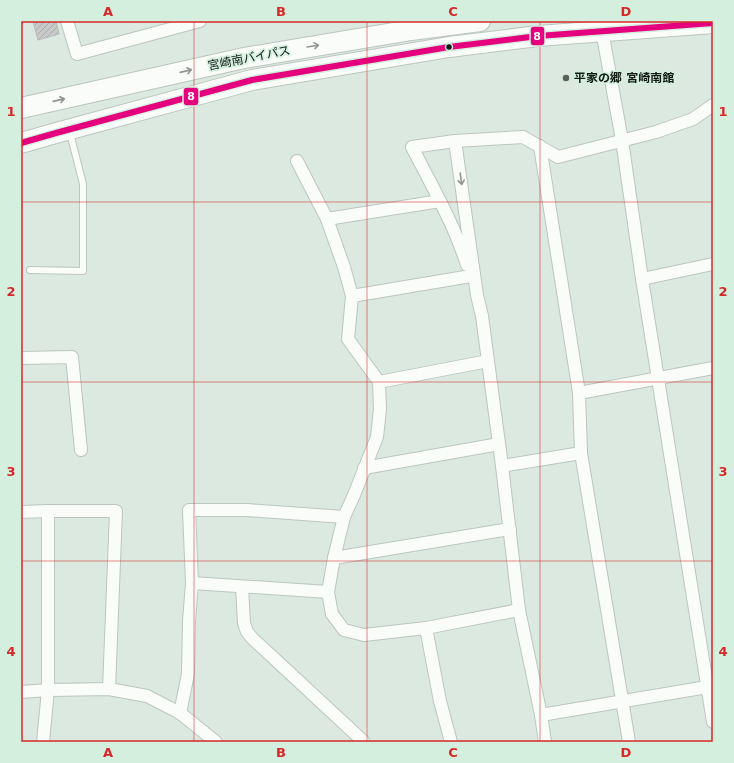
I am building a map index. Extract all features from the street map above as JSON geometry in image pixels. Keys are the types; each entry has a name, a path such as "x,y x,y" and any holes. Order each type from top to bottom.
{"highway":[{"name":"宮崎南バイパス","path":"21,108 244,58 411,30 480,21"},
{"name":"宮崎南バイパス","path":"21,143 252,80 449,47 538,36 713,23"}],"street":[{"path":"67,21 77,54 200,21"},
{"path":"602,31 622,140 642,279 710,687 713,722"},
{"path":"545,742 541,715 519,610 482,316 462,248 412,147 455,141 523,137 558,157 656,132 693,119 713,105"},
{"path":"455,141 477,295"},
{"path":"540,146 579,393 581,453 629,742"},
{"path":"297,161 327,219 344,267 352,296 348,339 379,382 380,409 376,437 367,463 344,516 334,558 328,592 332,614 344,630 364,635 426,628 519,610"},
{"path":"327,219 440,201"},
{"path":"642,279 713,264"},
{"path":"352,296 471,276"},
{"path":"21,358 72,357 81,450"},
{"path":"379,382 488,361"},
{"path":"579,393 713,368"},
{"path":"364,468 499,444"},
{"path":"502,466 581,453"},
{"path":"180,713 188,674 189,621 192,583 189,510 247,510 344,516"},
{"path":"44,742 48,690 48,511"},
{"path":"21,512 116,512 109,689"},
{"path":"334,558 510,530"},
{"path":"192,583 328,592"},
{"path":"242,587 244,623 247,632 252,639 363,741 362,742"},
{"path":"426,628 440,701 450,742"},
{"path":"541,715 710,687"},
{"path":"21,692 109,689 147,696 180,713 213,741"}],"lane":[{"path":"30,270 83,270 83,184 69,129"}],"building":[{"path":"33,21 56,21 59,34 38,40"}],"transit line":[{"name":"8","path":"21,143 252,80 449,47 538,36 713,23"}],"place":[{"name":"平家の郷 宮崎南館","path":"566,78"}]}
